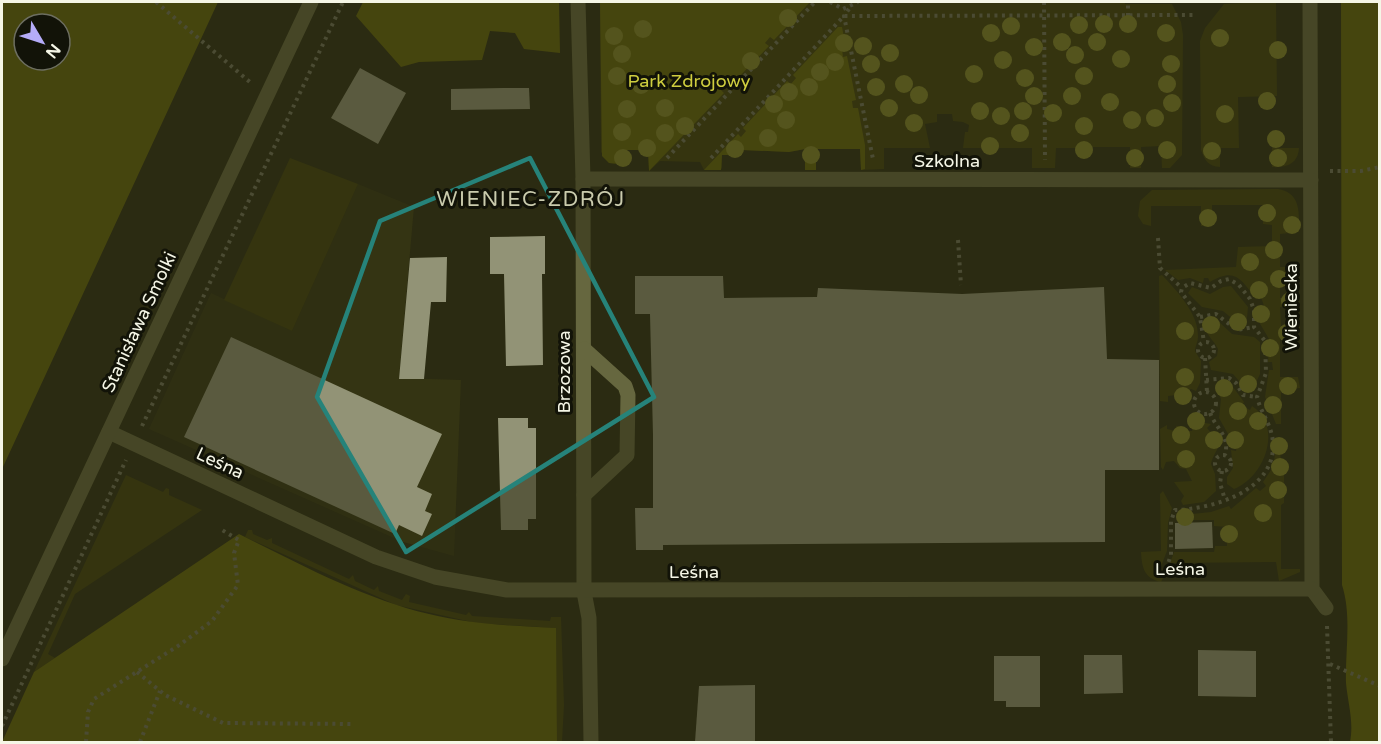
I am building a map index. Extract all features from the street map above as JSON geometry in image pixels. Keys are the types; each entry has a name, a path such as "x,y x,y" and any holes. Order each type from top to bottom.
{"street":[{"name":"Stanisława Smolki","path":"2,658 311,2"},
{"name":"Brzozowa","path":"578,2 583,179 585,592 589,618 591,742"},
{"name":"Wieniecka","path":"1310,2 1312,589"},
{"name":"Szkolna","path":"583,179 1046,180 1311,176"},
{"path":"584,350 626,386 628,395 627,455 584,495"},
{"name":"Leśna","path":"109,432 375,557 465,584 507,590 585,592 1312,589"},
{"path":"1312,589 1326,609"}],"path":[{"path":"156,2 267,97"},
{"path":"2,726 343,2"},
{"path":"646,180 815,2"},
{"path":"830,2 838,8 849,9"},
{"path":"690,180 858,2"},
{"path":"1044,2 1046,180"},
{"path":"1128,2 1128,16"},
{"path":"844,16 1194,15"},
{"path":"844,16 873,146 873,180"},
{"path":"1311,176 1380,167"},
{"path":"1158,238 1160,268 1182,288 1181,292 1200,318 1204,342"},
{"path":"958,240 961,285"},
{"path":"1167,588 1165,570 1171,555 1171,521 1174,510 1200,508 1225,500 1250,487 1270,460 1274,447 1271,427 1257,397 1266,373 1266,347 1263,337 1254,327 1253,305 1234,282 1225,279 1211,288 1190,283 1182,288"},
{"path":"1200,318 1216,314 1237,330 1254,327"},
{"path":"1204,342 1212,344 1215,351 1212,356 1205,358 1199,354 1198,349 1204,342"},
{"path":"1205,358 1207,392 1214,397 1216,402 1214,410 1201,414 1193,405 1196,396 1207,392"},
{"path":"1206,380 1228,378 1236,383 1243,395 1257,397"},
{"path":"1210,413 1225,436 1225,455 1230,464 1222,471 1220,483 1225,500"},
{"path":"1222,471 1216,468 1215,462 1219,456 1225,455"},
{"path":"86,742 88,712 94,699 208,624 235,590 238,580 234,553 239,540 222,530"},
{"path":"1326,609 1330,664 1331,742"},
{"path":"1330,664 1380,686"},
{"path":"137,672 160,692 223,723 352,724"},
{"path":"140,742 160,692"}],"highlighted area":[{"path":"530,158 654,397 406,552 317,397 380,221"}],"shaded area":[{"path":"358,184 414,207 399,378 461,380 454,556 403,542 149,429 211,293 292,331"}],"green space":[{"path":"2,2 218,2 2,469"},
{"path":"363,2 559,2 560,53 524,49 515,33 490,31 482,60 419,62 401,67 356,16"},
{"name":"Park Zdrojowy","path":"600,2 1125,2 1125,4 1172,4 1181,22 1183,35 1182,155 1170,168 1162,168 1161,146 1141,147 1141,168 1130,168 1130,147 1089,147 1084,153 1079,148 1056,148 1055,168 1032,168 1032,148 963,148 965,132 968,132 969,125 953,121 952,114 937,114 937,122 925,124 930,148 884,148 884,169 861,170 860,149 816,149 816,170 805,170 805,149 789,152 742,150 742,155 722,155 720,170 704,170 700,162 660,161 649,171 648,150 619,150 619,164 609,163 601,152"},
{"path":"600,2 810,2 774,40 770,37 765,43 769,46 729,87 726,84 721,90 724,93 649,171 648,150 619,150 619,164 609,163 602,156"},
{"path":"1276,2 1277,96 1238,97 1239,148 1220,148 1220,167 1216,166 1208,162 1201,150 1200,41 1205,28 1224,4"},
{"path":"1341,2 1379,2 1379,742 1350,742 1351,720 1346,683 1347,609 1342,585"},
{"path":"838,27 842,27 846,48 842,49 843,57 847,56 856,100 852,101 853,108 858,108 865,145 865,169 861,170 860,149 816,149 816,170 805,170 805,149 789,152 742,150 742,155 722,155 721,170 704,170 738,134 741,137 746,131 743,128 787,81 791,84 796,78 793,75"},
{"path":"1272,148 1299,148 1296,158 1290,164 1272,167"},
{"path":"290,158 358,184 292,331 224,300"},
{"path":"1278,189 1286,191 1295,199 1299,217 1299,232 1280,234 1280,267 1298,267 1299,282 1280,284 1280,298 1300,299 1298,306 1280,307 1281,326 1300,327 1298,337 1280,338 1280,377 1298,377 1300,388 1281,390 1281,424 1276,424 1265,397 1269,370 1273,370 1272,362 1268,362 1269,339 1259,322 1258,307 1264,306 1261,297 1256,299 1237,277 1226,276 1210,282 1208,278 1204,278 1203,283 1190,278 1178,280 1165,270 1236,267 1238,247 1272,246 1272,225 1263,224 1263,205 1212,205 1212,226 1201,226 1201,206 1151,206 1151,226 1143,224 1138,216 1140,201 1152,190"},
{"path":"1162,275 1191,311 1198,337 1195,351 1201,361 1200,383 1196,391 1191,389 1184,393 1187,397 1177,401 1176,395 1168,396 1168,402 1160,401 1159,276"},
{"path":"1231,286 1248,307 1247,318 1240,325 1223,311 1202,307 1188,293 1192,287 1210,294 1223,287"},
{"path":"1217,320 1232,334 1254,337 1260,342 1260,374 1253,389 1247,390 1233,374 1211,370 1209,362 1217,356 1218,349 1206,329 1209,321"},
{"path":"1220,382 1230,383 1244,402 1242,406 1250,410 1252,406 1262,415 1267,426 1268,439 1261,463 1245,483 1234,489 1227,484 1227,477 1233,468 1231,450 1236,451 1237,442 1232,441 1219,418 1221,399 1216,388"},
{"path":"1198,418 1200,422 1211,424 1207,428 1212,434 1216,431 1218,436 1219,445 1211,464 1215,474 1216,491 1204,502 1183,505 1181,501 1184,496 1174,482 1192,481 1186,469 1180,468 1174,461 1166,462 1163,470 1161,467 1160,429 1167,425 1167,429 1175,431 1176,426 1184,427 1185,431 1192,431 1194,419"},
{"path":"1277,441 1284,442 1284,447 1280,449 1281,463 1284,464 1284,503 1281,505 1281,569 1300,569 1300,572 1279,581 1276,562 1170,563 1174,552 1214,552 1215,546 1227,546 1227,527 1214,526 1214,520 1184,520 1183,515 1211,512 1229,506 1231,509 1256,488 1260,491 1266,486 1263,482 1273,467"},
{"path":"126,475 163,492 166,488 169,489 169,495 202,510 75,594 48,654 55,658 34,672"},
{"path":"1163,491 1172,508 1168,523 1167,551 1158,574 1163,578 1161,582 1151,578 1145,572 1141,552 1161,551 1160,494"},
{"path":"248,530 252,530 253,534 267,540 272,538 272,543 349,579 353,575 355,581 374,590 378,586 379,591 402,600 406,594 410,596 409,602 466,615 469,612 472,616 550,621 551,617 561,617 564,705 562,742 557,742 555,628 476,623 396,605 245,537"},
{"path":"239,534 356,590 404,607 476,622 556,628 557,742 2,742 34,672"}],"building":[{"path":"360,68 406,93 378,144 331,118"},
{"path":"529,88 530,109 451,110 451,89"},
{"path":"545,236 545,274 542,274 543,365 506,366 504,274 490,274 490,237"},
{"path":"447,257 446,302 431,302 424,379 399,379 410,258"},
{"path":"635,276 723,276 724,298 817,297 818,288 962,294 1104,287 1107,359 1159,360 1159,470 1105,470 1105,542 663,545 663,550 636,550 635,508 653,508 653,435 650,314 635,314"},
{"path":"231,337 442,434 417,487 432,494 425,511 432,514 422,536 399,525 395,534 184,437"},
{"path":"498,418 528,418 528,428 536,428 536,519 528,519 528,530 501,530"},
{"path":"1212,522 1213,548 1175,549 1175,523"},
{"path":"1198,650 1256,651 1256,697 1198,696"},
{"path":"1084,655 1122,655 1123,693 1084,694"},
{"path":"994,656 1040,656 1040,707 1006,707 1006,701 994,701"},
{"path":"755,685 755,742 695,742 699,686"}],"district":[{"name":"WIENIEC-ZDRÓJ","path":"531,199"}]}
